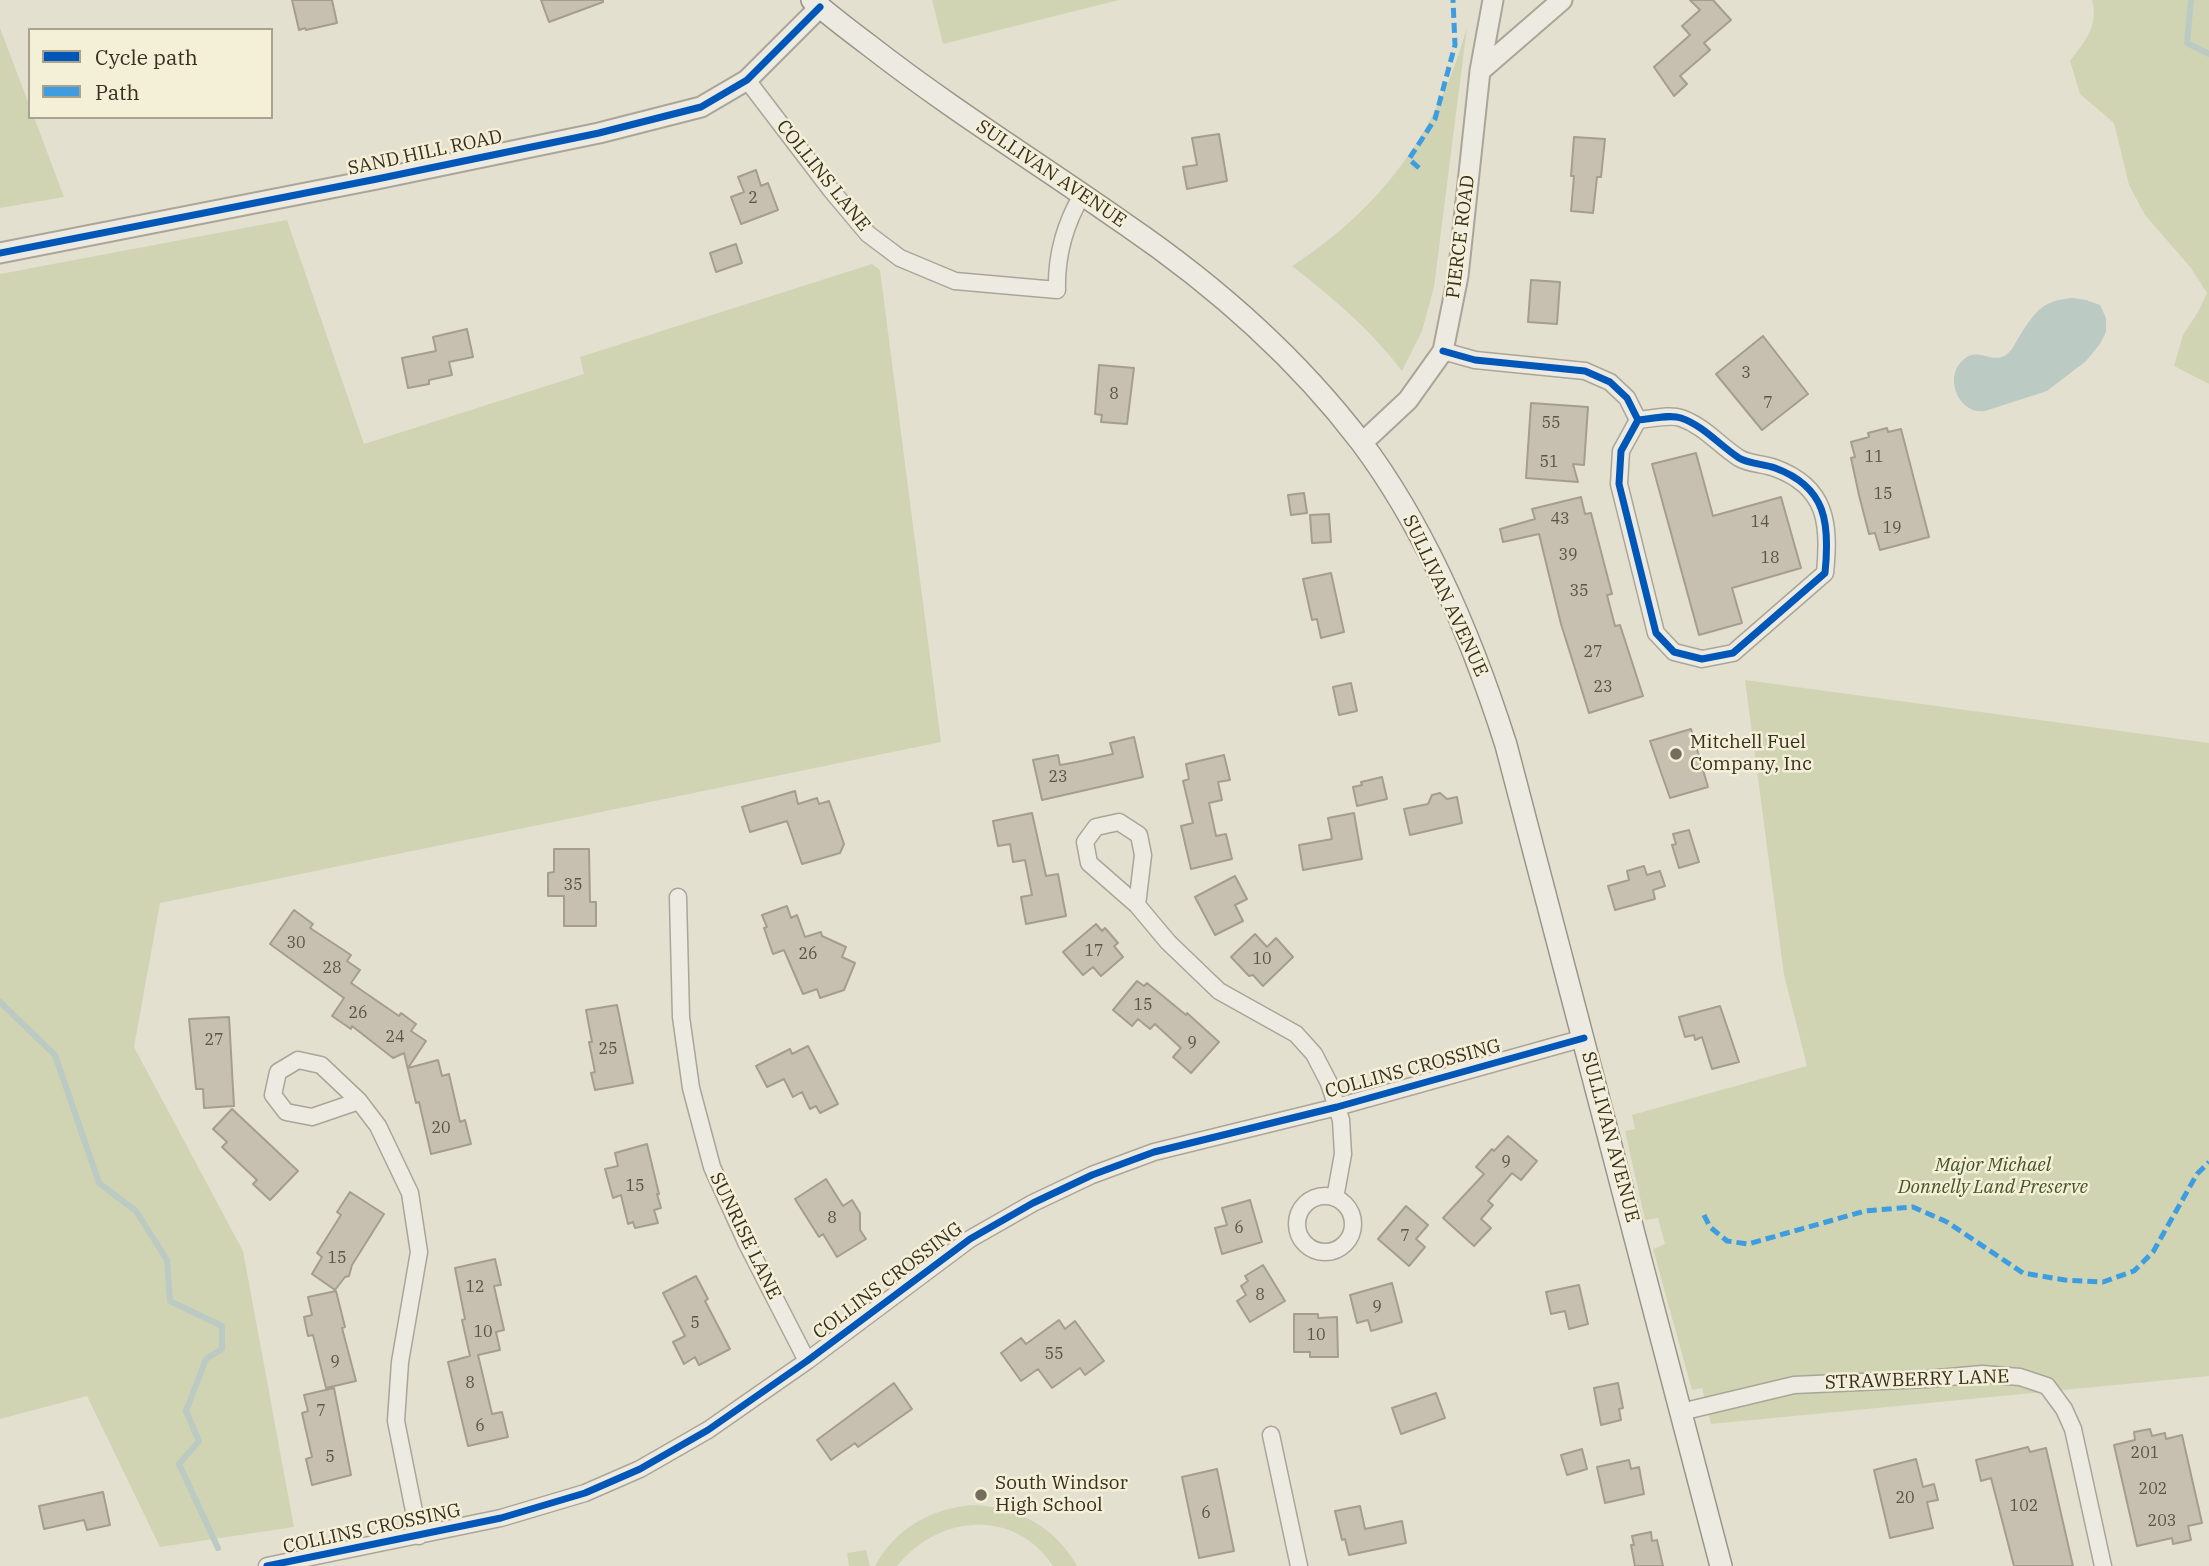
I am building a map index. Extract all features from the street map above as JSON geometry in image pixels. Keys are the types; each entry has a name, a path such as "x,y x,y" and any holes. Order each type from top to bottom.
{"main road":[{"name":"SULLIVAN AVENUE","path":"816,4 931,93 1127,225 1230,303 1331,405 1362,443 1419,535 1466,631 1507,745 1721,1566"}],"street":[{"name":"PIERCE ROAD","path":"1362,443 1408,400 1443,351 1458,275 1480,71 1493,0"},
{"path":"1480,71 1562,0"},
{"name":"SAND HILL ROAD","path":"0,253 364,182 598,133 701,107 747,80 816,4"},
{"name":"COLLINS LANE","path":"747,80 831,190 869,234 900,258 955,281 1057,290 1056,271 1068,218 1082,195"},
{"path":"1443,351 1475,360 1586,371 1610,382 1627,398 1638,420"},
{"path":"1680,417 1714,436 1741,459 1774,467 1802,481 1818,497 1828,540 1825,573 1733,653 1702,659 1674,652 1656,633 1619,484 1621,451 1638,420 1680,417"},
{"path":"1137,905 1143,856 1139,835 1119,822 1096,827 1085,842 1089,863 1137,905 1168,942 1219,991 1296,1034 1314,1054 1329,1083 1343,1134 1343,1154 1335,1198"},
{"name":"SUNRISE LANE","path":"678,897 681,1017 691,1088 708,1153 732,1213 807,1361"},
{"name":"COLLINS CROSSING","path":"267,1566 501,1518 585,1493 640,1469 708,1430 807,1361 971,1239 1032,1203 1092,1175 1154,1152 1337,1107 1584,1038"},
{"path":"359,1101 312,1116 286,1112 273,1095 278,1072 299,1060 321,1065 359,1101 378,1126 410,1193 419,1252 400,1362 397,1421 419,1536"},
{"name":"STRAWBERRY LANE","path":"1681,1412 1794,1385 1982,1374 2020,1377 2047,1386 2064,1409 2073,1429 2103,1566"},
{"path":"1271,1435 1299,1566"}],"green space":[{"path":"932,0 1119,0 943,44"},
{"path":"2092,0 2209,0 2209,384 2174,366 2183,335 2207,293 2191,268 2145,215 2129,185 2114,123 2080,94 2070,61 2092,25"},
{"path":"1467,27 1434,287 1422,331 1402,371 1350,315 1292,266 1324,244 1353,219 1402,164 1423,133 1440,100"},
{"path":"0,28 28,102 28,119 35,119 64,197 0,208"},
{"path":"287,220 364,444 584,374 580,357 872,264 880,270 941,742 160,903 134,1047 243,1251 294,1527 160,1547 87,1396 0,1419 0,274"},
{"name":"Major Michael Donnelly Land Preserve","path":"1745,680 2209,743 2209,1376 1711,1424 1702,1388 1692,1390 1653,1249 1665,1244 1658,1218 1645,1220 1625,1131 1635,1129 1632,1115 1807,1066 1784,975"},
{"path":"972,1505 1004,1510 1033,1521 1058,1540 1077,1566 1053,1566 1037,1547 1018,1534 997,1527 976,1525 954,1528 933,1536 914,1549 897,1566 875,1566 893,1541 916,1523 942,1511"},
{"path":"866,1550 870,1566 849,1566 847,1553"}],"shaded area":[{"path":"2072,298 2100,305 2106,318 2106,332 2086,361 2047,391 1985,411 1968,408 1962,402 1957,395 1954,378 1961,362 1973,355 1995,358 2006,355 2040,309 2053,302"}],"building":[{"path":"292,0 332,0 337,23 299,30"},
{"path":"541,0 603,0 603,2 549,22"},
{"path":"1690,0 1713,0 1731,20 1704,43 1710,50 1680,76 1687,84 1674,96 1654,67 1690,35 1682,26 1700,10"},
{"path":"1219,134 1227,181 1187,189 1183,167 1197,165 1192,138"},
{"path":"1574,137 1605,139 1601,177 1597,177 1593,213 1571,211"},
{"path":"756,170 761,186 768,183 778,210 741,224 731,197 744,192 738,177"},
{"path":"736,244 742,263 716,272 710,253"},
{"path":"1531,280 1560,282 1557,324 1528,322"},
{"path":"467,329 473,357 449,362 452,375 429,380 429,384 408,388 402,358 436,351 433,337"},
{"path":"1763,336 1808,394 1762,430 1716,374"},
{"path":"1099,365 1134,368 1127,424 1101,422 1102,415 1095,414"},
{"path":"1531,403 1588,407 1584,465 1573,464 1578,482 1526,478"},
{"path":"1887,428 1888,432 1901,429 1929,537 1880,550 1875,533 1869,534 1851,458 1855,457 1851,442 1869,437 1868,433"},
{"path":"1696,453 1713,516 1781,497 1801,568 1732,588 1742,623 1699,635 1652,464"},
{"path":"1304,493 1307,513 1291,515 1288,495"},
{"path":"1581,497 1585,514 1591,513 1612,594 1607,595 1615,626 1620,625 1643,696 1589,713 1561,624 1539,534 1503,542 1500,529 1535,519 1532,509"},
{"path":"1329,514 1331,542 1312,543 1310,515"},
{"path":"1331,573 1344,632 1321,638 1317,619 1312,620 1303,579"},
{"path":"1351,683 1357,711 1339,715 1333,687"},
{"name":"Mitchell Fuel Company, Inc","path":"1691,729 1708,787 1670,798 1650,741"},
{"path":"1134,737 1143,777 1042,800 1033,760 1058,755 1060,765 1113,754 1110,743"},
{"path":"1224,755 1230,780 1218,782 1222,800 1209,803 1216,836 1226,834 1232,859 1191,869 1181,826 1193,823 1183,781 1189,779 1186,764"},
{"path":"1382,777 1387,799 1357,806 1353,787 1362,785 1361,782"},
{"path":"795,791 798,804 817,798 819,804 829,801 844,844 840,853 802,864 787,821 750,832 742,807"},
{"path":"1440,793 1447,799 1457,797 1462,823 1410,835 1404,809 1428,804 1432,795"},
{"path":"1032,813 1046,876 1058,874 1066,916 1026,924 1021,897 1032,895 1025,860 1013,862 1010,844 998,846 993,821"},
{"path":"1354,813 1362,859 1303,870 1299,845 1332,839 1328,818"},
{"path":"1689,830 1699,862 1679,868 1672,845 1676,844 1673,834"},
{"path":"554,849 589,849 590,902 596,902 596,926 564,926 564,896 548,896 548,873 554,872"},
{"path":"1644,866 1647,875 1660,871 1665,886 1653,890 1655,899 1615,910 1608,886 1629,880 1627,871"},
{"path":"1235,876 1247,899 1235,905 1243,921 1215,935 1195,897"},
{"path":"787,906 791,918 797,915 805,937 821,932 822,936 846,947 842,957 855,963 844,990 820,998 817,989 803,994 784,950 773,954 762,915"},
{"path":"294,910 313,924 310,928 351,955 347,961 360,970 351,983 399,1016 401,1013 416,1024 411,1031 426,1041 408,1068 438,1060 442,1076 449,1074 460,1122 465,1120 471,1144 431,1154 419,1102 416,1103 404,1053 393,1058 352,1026 351,1029 332,1016 344,998 270,944"},
{"path":"1096,924 1102,931 1105,928 1118,943 1114,946 1123,957 1101,976 1093,967 1083,975 1063,952"},
{"path":"1255,934 1267,947 1276,938 1293,957 1263,986 1231,957"},
{"path":"1137,981 1144,986 1147,983 1186,1015 1187,1013 1219,1042 1191,1073 1173,1057 1181,1048 1155,1024 1150,1029 1138,1019 1132,1026 1113,1010"},
{"path":"617,1005 633,1083 595,1090 591,1073 595,1072 589,1042 592,1042 586,1010"},
{"path":"1720,1006 1739,1062 1712,1069 1702,1037 1695,1040 1694,1035 1685,1037 1679,1017"},
{"path":"229,1017 234,1106 204,1108 203,1089 196,1089 189,1019"},
{"path":"808,1046 838,1104 820,1113 816,1106 810,1109 802,1092 793,1097 784,1079 767,1087 756,1066 790,1049 792,1054"},
{"path":"232,1109 298,1171 270,1200 253,1184 257,1180 222,1147 227,1142 213,1129"},
{"path":"1508,1136 1537,1161 1521,1180 1512,1173 1488,1201 1493,1205 1481,1219 1491,1228 1474,1246 1443,1218 1484,1174 1476,1167"},
{"path":"647,1144 661,1208 654,1210 658,1223 635,1228 633,1222 628,1224 621,1195 613,1198 605,1169 618,1166 615,1153"},
{"path":"826,1179 843,1206 852,1200 860,1213 860,1230 866,1239 837,1257 823,1234 819,1237 795,1199"},
{"path":"350,1192 384,1214 352,1265 349,1276 345,1277 335,1290 312,1274 322,1257 317,1253 341,1215 337,1212"},
{"path":"1250,1200 1262,1242 1222,1254 1215,1228 1227,1225 1222,1208"},
{"path":"1406,1206 1428,1225 1416,1239 1425,1247 1409,1266 1378,1239"},
{"path":"495,1259 501,1285 494,1286 504,1330 496,1332 500,1350 478,1355 492,1414 502,1412 508,1437 468,1446 448,1362 470,1356 455,1268"},
{"path":"1263,1265 1285,1301 1250,1322 1237,1301 1246,1295 1241,1286 1248,1281 1245,1276"},
{"path":"696,1276 708,1299 705,1301 730,1349 699,1365 695,1357 684,1364 673,1342 685,1336 663,1293"},
{"path":"1392,1283 1402,1322 1371,1331 1368,1320 1357,1323 1350,1295"},
{"path":"1579,1285 1588,1324 1569,1329 1565,1311 1551,1314 1546,1292"},
{"path":"336,1291 345,1327 342,1328 356,1381 326,1388 313,1335 308,1336 304,1317 312,1315 308,1297"},
{"path":"1294,1314 1318,1314 1318,1318 1337,1317 1338,1357 1310,1357 1310,1352 1294,1352"},
{"path":"1059,1320 1065,1329 1075,1321 1104,1361 1085,1375 1080,1368 1052,1388 1038,1369 1021,1381 1001,1353 1021,1338 1026,1344"},
{"path":"894,1383 912,1409 858,1447 855,1443 831,1460 817,1440"},
{"path":"1618,1383 1623,1408 1619,1409 1621,1420 1601,1425 1594,1388"},
{"path":"334,1388 351,1475 312,1485 306,1459 312,1457 302,1413 308,1411 304,1395"},
{"path":"1436,1393 1445,1418 1401,1434 1392,1408"},
{"path":"2150,1429 2152,1436 2165,1433 2166,1439 2182,1435 2202,1523 2188,1526 2191,1540 2173,1544 2172,1538 2137,1546 2114,1445 2135,1440 2134,1432"},
{"path":"2028,1447 2030,1452 2046,1448 2073,1566 2014,1566 1991,1478 1981,1481 1976,1460"},
{"path":"1582,1449 1587,1469 1567,1475 1561,1455"},
{"path":"1916,1459 1923,1487 1934,1484 1938,1500 1927,1502 1933,1528 1890,1538 1874,1470"},
{"path":"1629,1460 1631,1469 1639,1467 1644,1494 1605,1503 1597,1467"},
{"path":"1217,1469 1234,1551 1199,1558 1182,1477"},
{"path":"103,1492 110,1525 87,1530 84,1520 44,1529 39,1506"},
{"path":"1360,1506 1365,1529 1402,1521 1406,1543 1349,1555 1345,1539 1342,1540 1335,1511"},
{"path":"1651,1532 1652,1541 1657,1540 1663,1566 1635,1566 1632,1536"}],"waterway":[{"path":"2191,0 2187,43 2209,54"},
{"path":"0,1002 55,1055 99,1183 136,1211 167,1260 170,1301 222,1326 222,1349 206,1359 186,1411 199,1441 179,1464 218,1548"}],"marked path":[{"path":"1419,168 1409,159 1435,119 1455,45 1453,0"},
{"path":"1704,1215 1710,1227 1727,1241 1748,1244 1865,1211 1913,1207 1947,1222 2023,1273 2065,1280 2103,1282 2134,1271 2153,1252 2197,1174 2209,1162"}],"cycle path":[{"path":"0,253 599,133 701,107 747,80 820,7"},
{"path":"1443,351 1475,360 1585,371 1610,382 1627,398 1638,420 1621,451 1619,484 1656,633 1674,652 1702,659 1733,653 1825,573 1827,539 1821,509 1815,497 1792,476 1775,468 1739,458 1689,421 1671,416 1638,420"},
{"path":"267,1566 501,1518 585,1493 640,1469 708,1430 807,1361 970,1239 1033,1203 1092,1175 1154,1152 1337,1107 1584,1038"}],"place":[{"name":"Mitchell Fuel Company, Inc","path":"1676,754"},
{"name":"South Windsor High School","path":"981,1495"}]}
